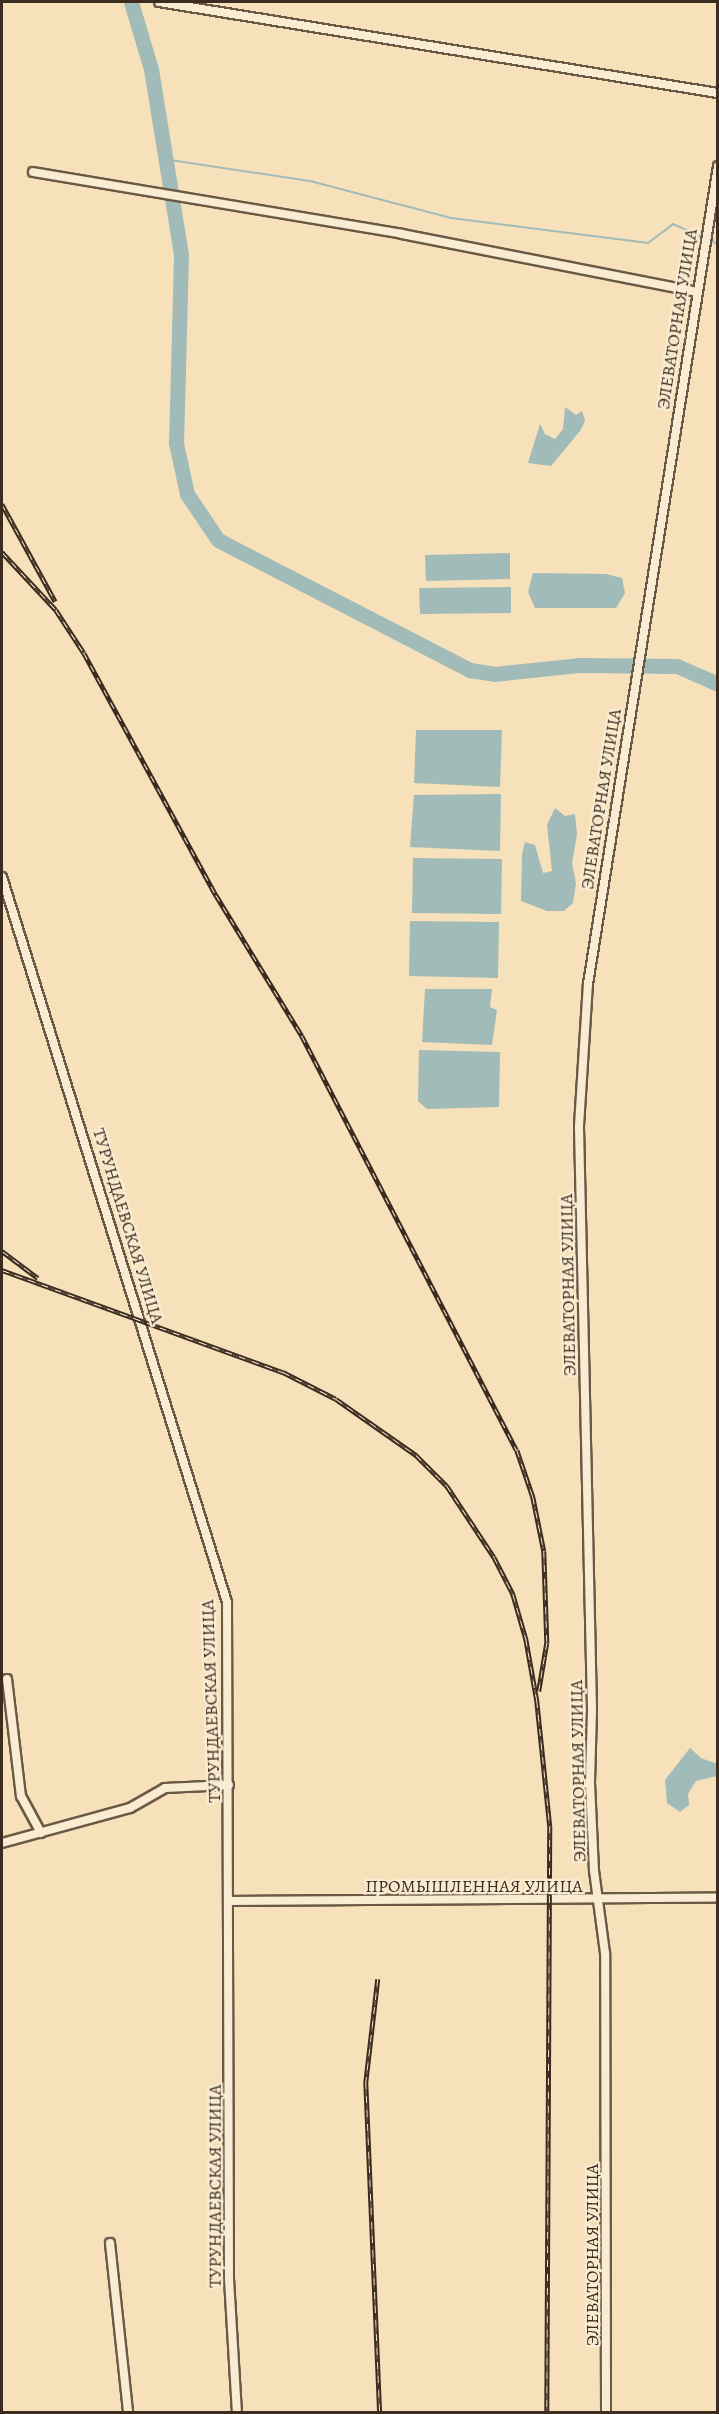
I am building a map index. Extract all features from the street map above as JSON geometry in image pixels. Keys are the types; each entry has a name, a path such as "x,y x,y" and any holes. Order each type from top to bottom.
{"street":[{"path":"159,2 717,93"},
{"name":"ЭЛЕВАТОРНАЯ УЛИЦА","path":"606,2412 607,2118 601,1902 594,1870 590,1782 584,1259 579,1126 588,984 717,166"},
{"path":"33,172 402,234 697,292"},
{"name":"ТУРУНДАЕВСКАЯ УЛИЦА","path":"2,877 227,1602 230,1901 229,2279 237,2412"},
{"path":"7,1679 21,1796 41,1833"},
{"path":"2,1843 130,1808 165,1788 229,1785"},
{"name":"ПРОМЫШЛЕННАЯ УЛИЦА","path":"230,1901 601,1902 717,1898"},
{"path":"110,2243 128,2412"}],"water":[{"path":"565,407 576,415 582,411 585,421 580,431 551,466 528,463 540,424 545,434 555,439 563,429"},
{"path":"510,553 510,579 426,581 425,555"},
{"path":"533,573 606,574 622,578 625,593 616,608 535,608 528,592"},
{"path":"511,587 511,613 420,614 419,588"},
{"path":"416,730 502,730 500,787 414,783"},
{"path":"501,794 500,851 410,847 414,795"},
{"path":"555,808 565,816 575,814 577,834 572,863 576,883 573,903 564,911 547,911 521,901 522,854 525,842 535,845 543,873 552,871 547,825"},
{"path":"413,858 502,859 501,914 412,913"},
{"path":"410,921 499,922 498,978 409,976"},
{"path":"425,989 492,989 490,1007 497,1010 492,1045 422,1042"},
{"path":"419,1050 500,1052 499,1107 427,1109 418,1101"},
{"path":"690,1748 701,1758 717,1764 717,1776 696,1781 688,1794 689,1805 680,1812 667,1803 665,1780"}],"waterway":[{"path":"131,2 151,69 181,255 176,443 187,494 218,540 470,670 494,674 579,665 677,666 718,684"},
{"path":"164,159 310,181 451,218 648,243 673,224 704,238"},
{"path":"709,240 718,244"}],"railway":[{"path":"2,504 55,601"},
{"path":"2,552 56,610 84,653 216,895 302,1036 517,1450 533,1497 544,1551 547,1643 539,1691"},
{"path":"2,1251 38,1278"},
{"path":"2,1270 283,1372 336,1399 416,1455 447,1486 494,1557 513,1594 526,1639 537,1701 550,1826 547,2412"},
{"path":"378,1979 366,2082 380,2412"}]}
